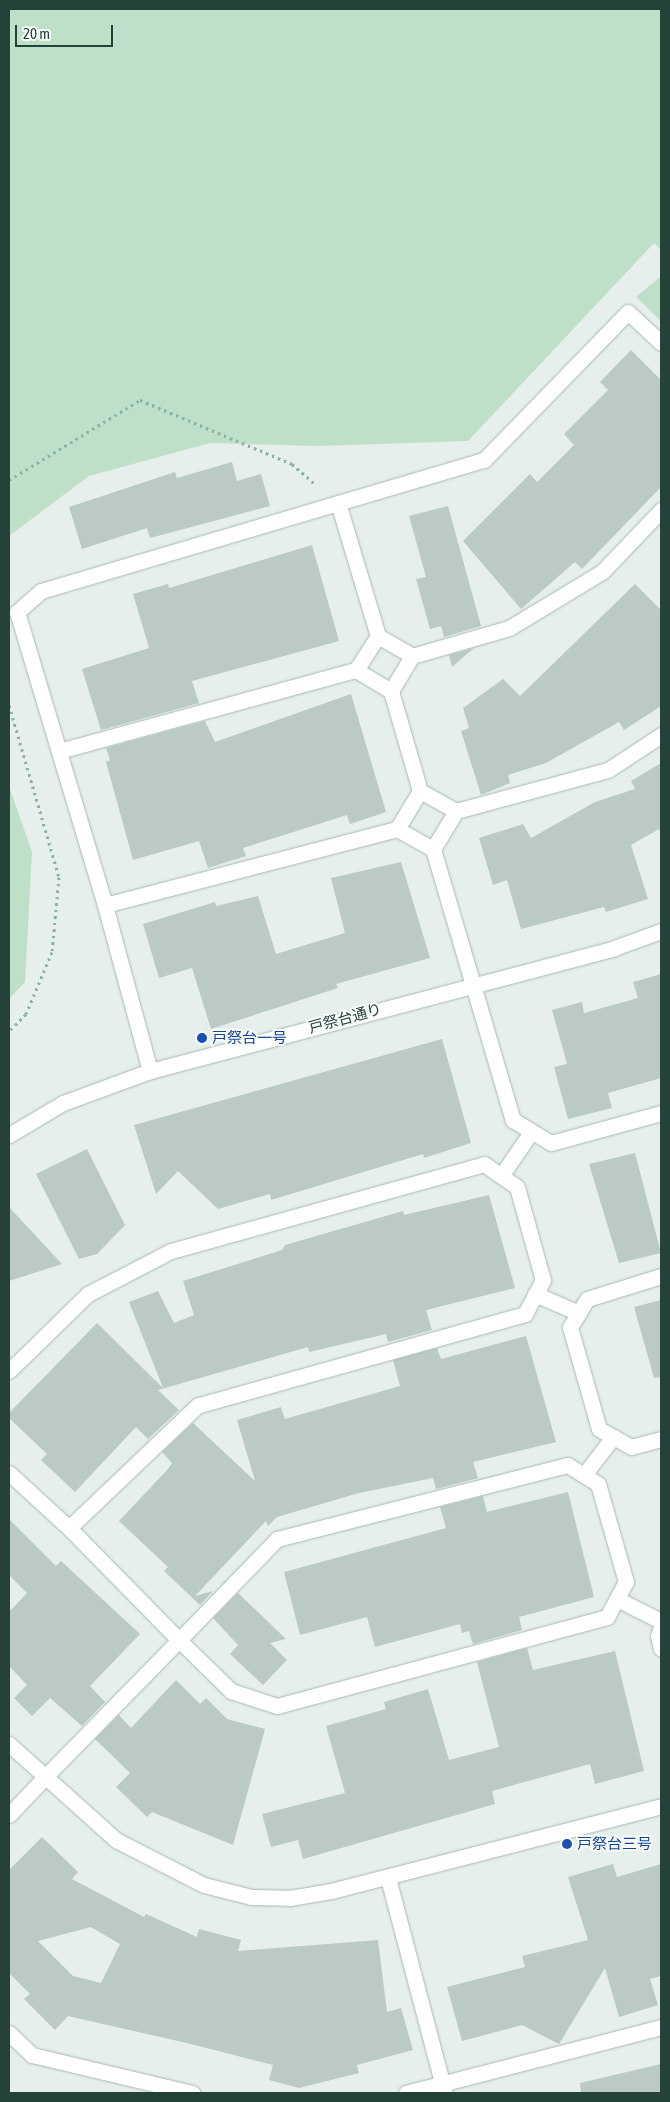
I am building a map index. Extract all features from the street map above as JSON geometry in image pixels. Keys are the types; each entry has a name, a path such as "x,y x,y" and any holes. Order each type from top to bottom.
{"street":[{"path":"150,1071 106,905 60,750 16,612 41,591 484,460 628,312 661,343"},
{"path":"338,504 378,636 412,656"},
{"path":"391,691 412,656 509,628 602,572 661,510"},
{"path":"60,750 356,670 378,636"},
{"path":"356,670 391,691 420,791 456,811 608,770 661,735"},
{"path":"397,829 420,791"},
{"path":"434,849 456,811"},
{"path":"106,905 397,829 434,849 513,1120 551,1143 661,1113"},
{"name":"戸祭台通り","path":"9,1135 63,1103 150,1071 474,982 614,948 661,931"},
{"path":"501,1176 532,1132"},
{"path":"9,1371 88,1294 171,1251 484,1164 517,1187 543,1280 525,1314 198,1405 69,1528"},
{"path":"661,1276 587,1299 570,1327 599,1429 631,1448 661,1439"},
{"path":"535,1294 578,1313"},
{"path":"584,1475 612,1437"},
{"path":"9,1473 69,1528 179,1640 231,1691 278,1706 607,1617 626,1582 598,1484 567,1465 277,1539 179,1640 45,1777 9,1815"},
{"path":"617,1599 661,1621"},
{"path":"661,1627 658,1636 661,1649"},
{"path":"9,1744 116,1840 204,1885 251,1897 290,1898 388,1878 661,1806"},
{"path":"388,1878 444,2088"},
{"path":"406,2093 444,2088 661,2027"},
{"path":"9,2033 32,2055 152,2089 193,2093"}],"path":[{"path":"9,480 140,400 292,464 338,504"},
{"path":"9,704 60,877 52,952 26,1014 9,1031"}],"green space":[{"path":"9,9 661,9 661,250 654,243 468,441 317,446 210,443 89,476 9,536"},
{"path":"661,276 661,321 636,297"},
{"path":"9,786 32,852 25,982 9,999"}],"building":[{"path":"631,350 661,380 661,487 582,569 575,562 521,609 463,541 530,474 537,482 574,445 564,434 608,390 600,382"},
{"path":"232,462 237,481 261,474 270,506 150,538 147,528 82,549 69,507 175,472 177,478"},
{"path":"448,506 481,626 444,637 441,626 430,629 416,579 426,577 409,516"},
{"path":"312,545 339,641 192,681 199,703 101,730 82,669 149,648 133,594 168,584 169,588"},
{"path":"635,584 661,610 661,706 624,730 619,722 546,763 508,775 510,783 481,795 461,731 469,728 463,708 503,679 520,696"},
{"path":"474,648 452,667 449,655"},
{"path":"351,694 386,812 350,824 347,815 243,848 246,856 208,868 199,841 133,860 106,762 110,760 106,748 205,721 215,742"},
{"path":"661,763 661,834 659,829 631,845 648,899 606,912 604,907 521,929 507,880 493,885 479,838 523,824 531,838 595,802 635,789 631,781"},
{"path":"401,862 430,958 336,984 338,988 211,1029 192,968 159,978 143,924 215,902 216,906 258,896 276,954 345,933 331,878"},
{"path":"661,974 661,1078 608,1093 612,1108 568,1119 554,1067 567,1064 552,1010 582,1002 584,1013 638,998 633,982"},
{"path":"442,1039 471,1143 424,1158 423,1154 271,1200 270,1194 218,1209 178,1171 156,1194 134,1125"},
{"path":"87,1149 125,1225 97,1254 79,1259 36,1174"},
{"path":"635,1153 661,1253 619,1263 589,1164"},
{"path":"489,1195 515,1288 426,1310 432,1330 388,1342 386,1334 309,1352 308,1347 158,1390 179,1410 148,1439 136,1427 75,1492 41,1460 47,1454 9,1418 9,1413 97,1323 163,1388 129,1302 158,1291 174,1323 194,1315 183,1281 282,1250 285,1245 403,1211 404,1215"},
{"path":"9,1207 62,1264 9,1281"},
{"path":"661,1300 661,1377 654,1378 634,1307"},
{"path":"526,1336 556,1442 473,1462 478,1478 436,1489 433,1478 359,1493 277,1517 268,1526 266,1521 195,1596 213,1591 200,1605 164,1571 168,1567 119,1521 168,1469 172,1463 162,1452 193,1423 255,1481 237,1420 281,1407 285,1419 400,1386 393,1360 437,1348 441,1359"},
{"path":"568,1492 594,1597 519,1617 522,1630 473,1644 469,1631 462,1633 460,1624 375,1647 367,1617 300,1635 284,1572 446,1528 440,1507 483,1496 487,1512"},
{"path":"9,1519 56,1566 61,1561 140,1634 90,1686 105,1702 82,1726 50,1698 32,1716 14,1698 27,1685 9,1666 9,1612 27,1593 9,1575"},
{"path":"238,1593 286,1639 270,1643 287,1660 263,1685 230,1654 238,1645 213,1618"},
{"path":"527,1648 533,1670 615,1651 644,1771 595,1784 590,1764 492,1791 495,1804 303,1859 298,1840 271,1847 262,1814 345,1793 326,1726 386,1709 384,1702 428,1689 449,1760 499,1747 477,1662"},
{"path":"176,1680 200,1704 206,1698 227,1719 265,1729 233,1845 152,1812 147,1817 116,1787 130,1773 95,1739 119,1715 131,1728"},
{"path":"42,1837 78,1872 72,1879 144,1917 146,1914 197,1937 199,1929 241,1940 238,1951 378,1940 387,2012 401,2008 413,2050 357,2065 359,2073 299,2088 269,2080 273,2065 191,2044 68,2016 55,2030 24,1999 30,1994 9,1973 9,1870","holes":["91,1927 120,1944 101,1983 73,1976 38,1941"]},
{"path":"613,1864 617,1877 661,1864 661,1976 650,1979 658,2005 619,2017 605,1968 559,2044 522,2025 462,2041 447,1987 525,1967 522,1956 588,1940 568,1877"},
{"path":"661,2064 661,2093 581,2093 580,2083"}],"place":[{"name":"戸祭台一号","path":"202,1038"},
{"name":"戸祭台三号","path":"567,1844"}]}
